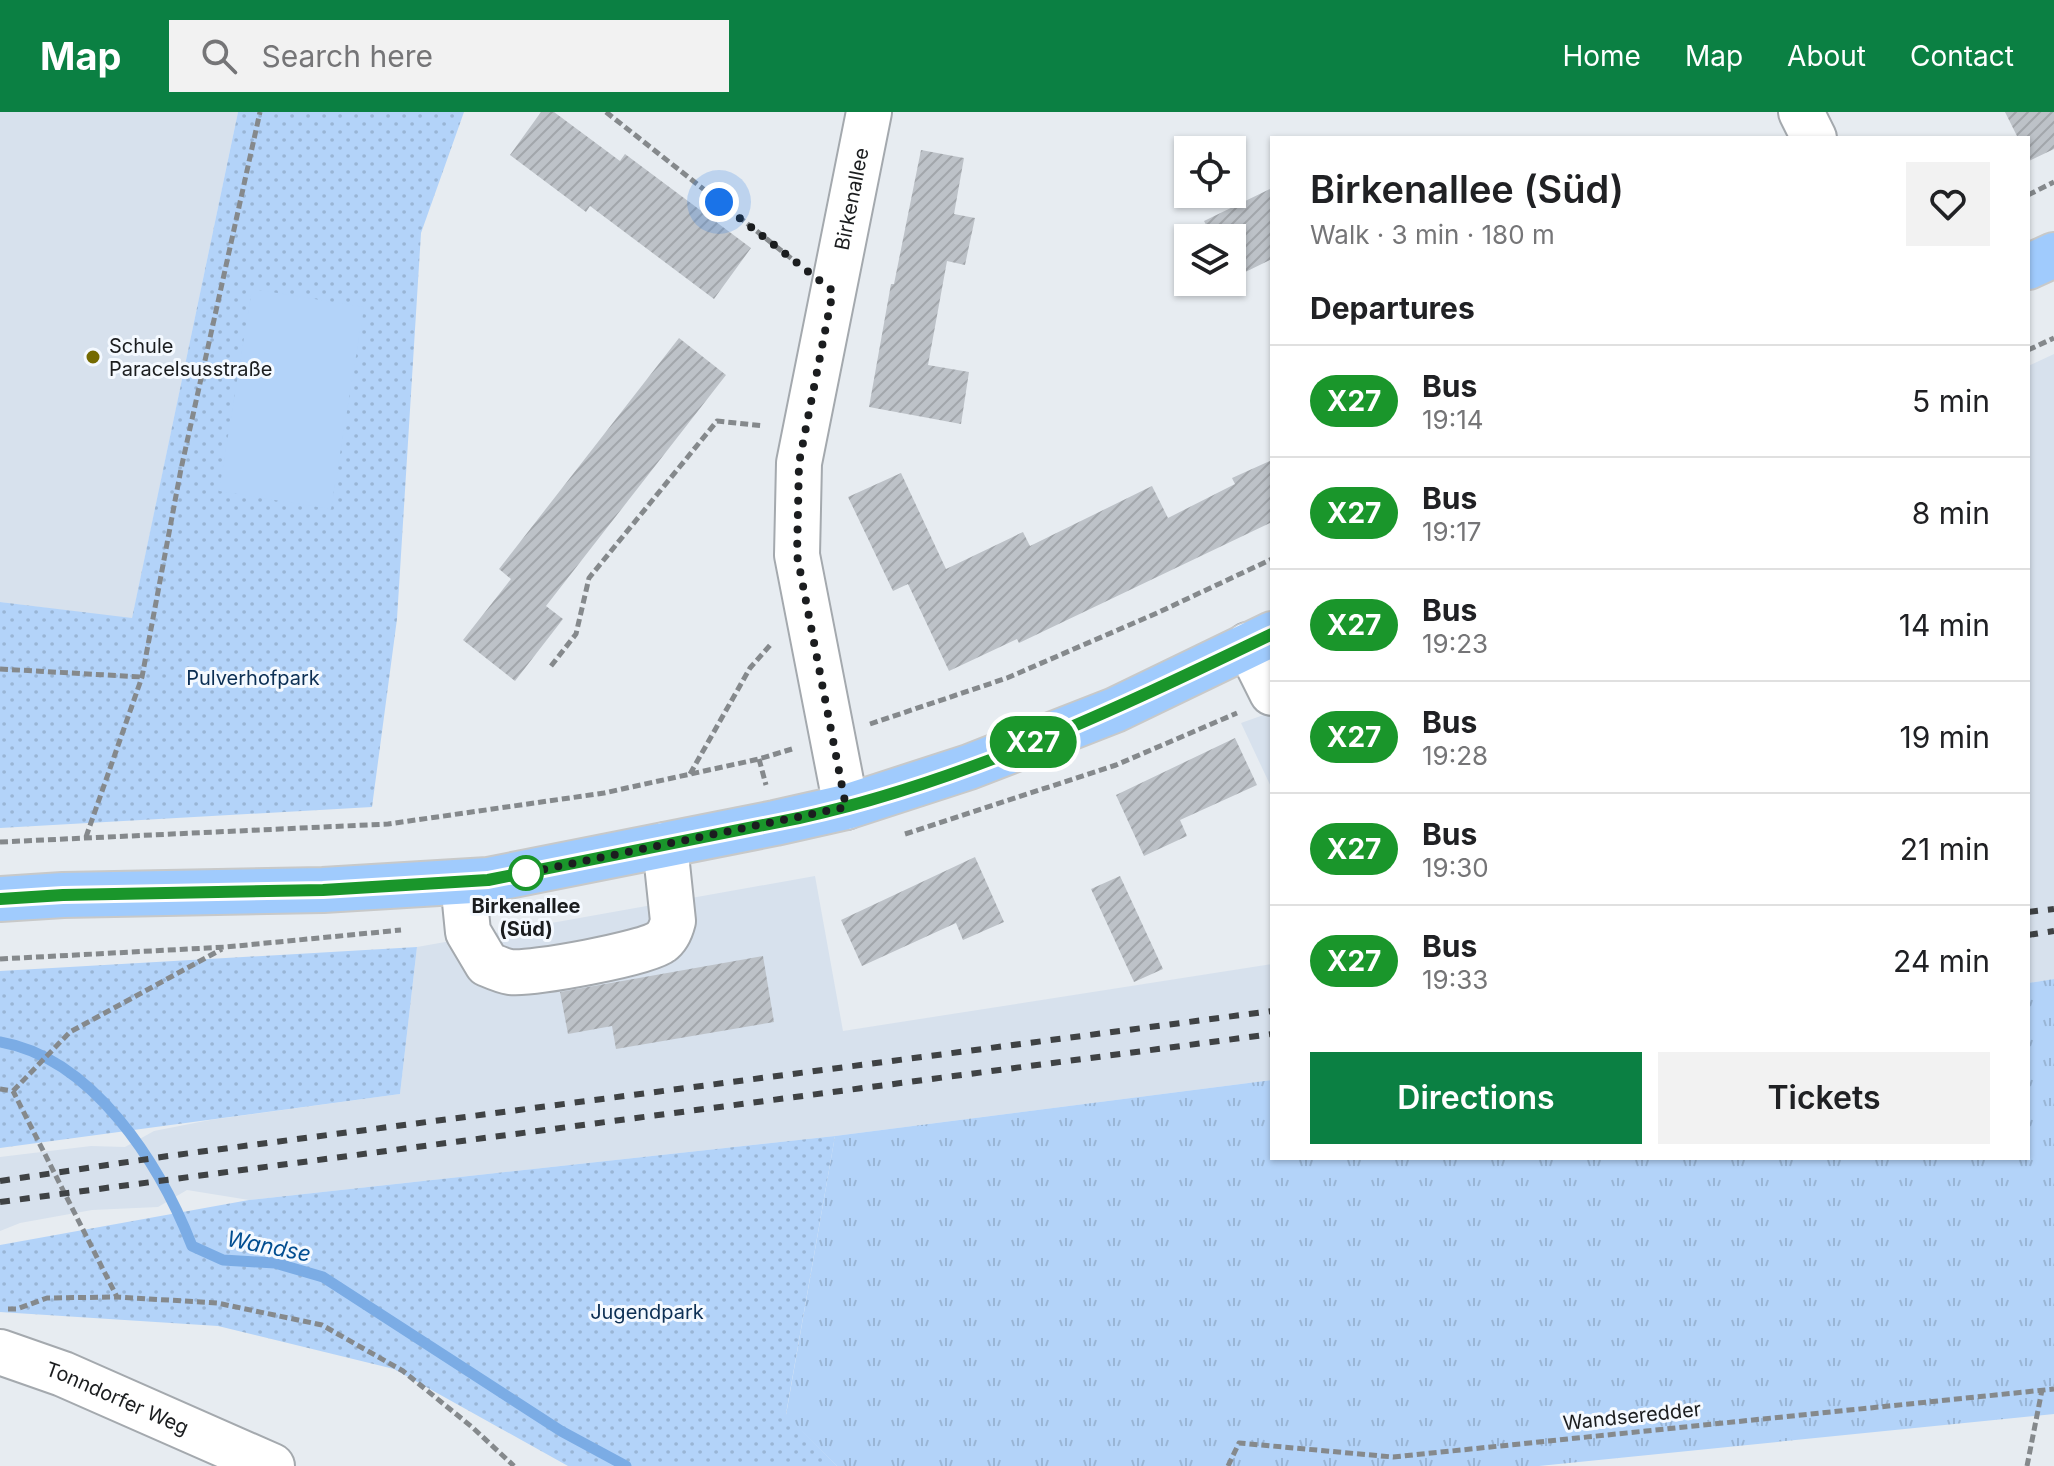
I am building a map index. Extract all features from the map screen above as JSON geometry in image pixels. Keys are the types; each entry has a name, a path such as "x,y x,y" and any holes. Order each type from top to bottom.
{"main road":[{"path":"2030,266 2054,255"},
{"path":"0,899 323,890 488,880 665,845 846,807 969,767 1115,710 1260,639"}],"street":[{"name":"Birkenallee","path":"846,807 797,555 799,463 869,112"},
{"path":"1801,112 1813,136"},
{"path":"1260,639 1270,684"},
{"path":"463,882 468,932 487,964 511,972 567,966 660,944 670,932 673,921 665,845"},
{"name":"Tonndorfer Weg","path":"0,1352 63,1374 238,1458 272,1466"}],"path":[{"path":"86,837 142,677 181,469 260,112"},
{"path":"606,112 833,291"},
{"path":"2030,194 2054,182"},
{"path":"2030,349 2054,338"},
{"path":"551,666 576,634 589,578 717,421 805,431"},
{"path":"0,842 388,824 604,793 690,775 759,759 1007,678 1270,560"},
{"path":"690,775 750,668 807,605"},
{"path":"0,669 142,677"},
{"path":"0,959 226,947 70,1032 13,1091"},
{"path":"0,1089 13,1091"},
{"path":"13,1091 117,1297"},
{"path":"0,1309 17,1309 47,1298 117,1297 217,1303 322,1325 403,1371 514,1466"},
{"name":"Wandseredder","path":"1228,1466 1239,1443 1393,1457 2054,1389"},
{"path":"2027,1466 2042,1390"}],"shaded area":[{"name":"Schule Paracelsusstraße","path":"0,112 238,112 132,619 0,602"},
{"path":"2054,354 2054,979 2030,983 2030,365"},
{"path":"1270,713 1270,785 1241,723"},
{"path":"815,876 843,1031 1270,964 1270,1080 835,1136 249,1200 187,1190 158,1207 92,1210 20,1223 0,1231 0,1157 91,1146 125,1147 154,1131 210,1120 400,1094 417,947"}],"green space":[{"name":"Pulverhofpark","path":"238,112 464,112 421,233 397,619 372,807 0,828 0,602 132,618"},
{"path":"252,289 364,307 331,509 219,491"},
{"path":"417,947 400,1094 0,1148 0,971"},
{"path":"2054,979 2054,1414 1539,1466 837,1466 786,1415 835,1136 1270,1080 1270,1160 2030,1160 2030,983"},
{"name":"Jugendpark","path":"835,1136 786,1414 837,1466 568,1466 394,1369 218,1326 0,1312 0,1245 249,1200"}],"building":[{"path":"541,112 554,112 620,161 625,154 751,248 714,299 590,206 586,212 510,155"},
{"path":"2005,112 2054,112 2054,149 2030,161 2030,136 2017,136"},
{"path":"921,150 964,158 954,214 975,218 965,265 947,261 928,365 969,372 961,424 869,407 891,284 894,284"},
{"path":"1270,189 1270,260 1246,272 1246,224 1206,224 1204,221 1231,208 1246,208 1246,201"},
{"path":"679,338 726,375 546,606 563,619 515,681 463,640 511,579 499,569"},
{"path":"1270,461 1270,523 1019,643 1017,639 949,671 908,584 893,591 848,497 901,473 946,569 1023,532 1030,546 1152,486 1168,518 1235,484 1232,478"},
{"path":"1235,738 1257,785 1180,820 1187,836 1144,856 1116,795"},
{"path":"975,857 1004,922 963,940 956,923 862,966 841,920"},
{"path":"1120,876 1163,969 1134,982 1091,889"},
{"path":"763,956 774,1022 616,1049 612,1026 568,1034 560,992"}],"waterway":[{"name":"Wandse","path":"0,1042 34,1052 65,1069 119,1119 162,1182 192,1246 223,1260 275,1263 323,1277 561,1431 626,1466"}],"railway":[{"path":"2030,912 2054,909"},
{"path":"2030,935 2054,931"},
{"path":"0,1181 168,1156 1270,1011"},
{"path":"0,1202 1270,1034"}],"bus line":[{"name":"X27","path":"0,899 323,890 488,880 799,818 846,807 969,767 1115,710 1270,635"}],"place":[{"name":"Schule Paracelsusstraße","path":"93,357"},
{"name":"Birkenallee (Süd)","path":"526,873"}],"route":[{"path":"526,873 521,874 846,807 797,555 799,463 833,291 719,202"}]}
